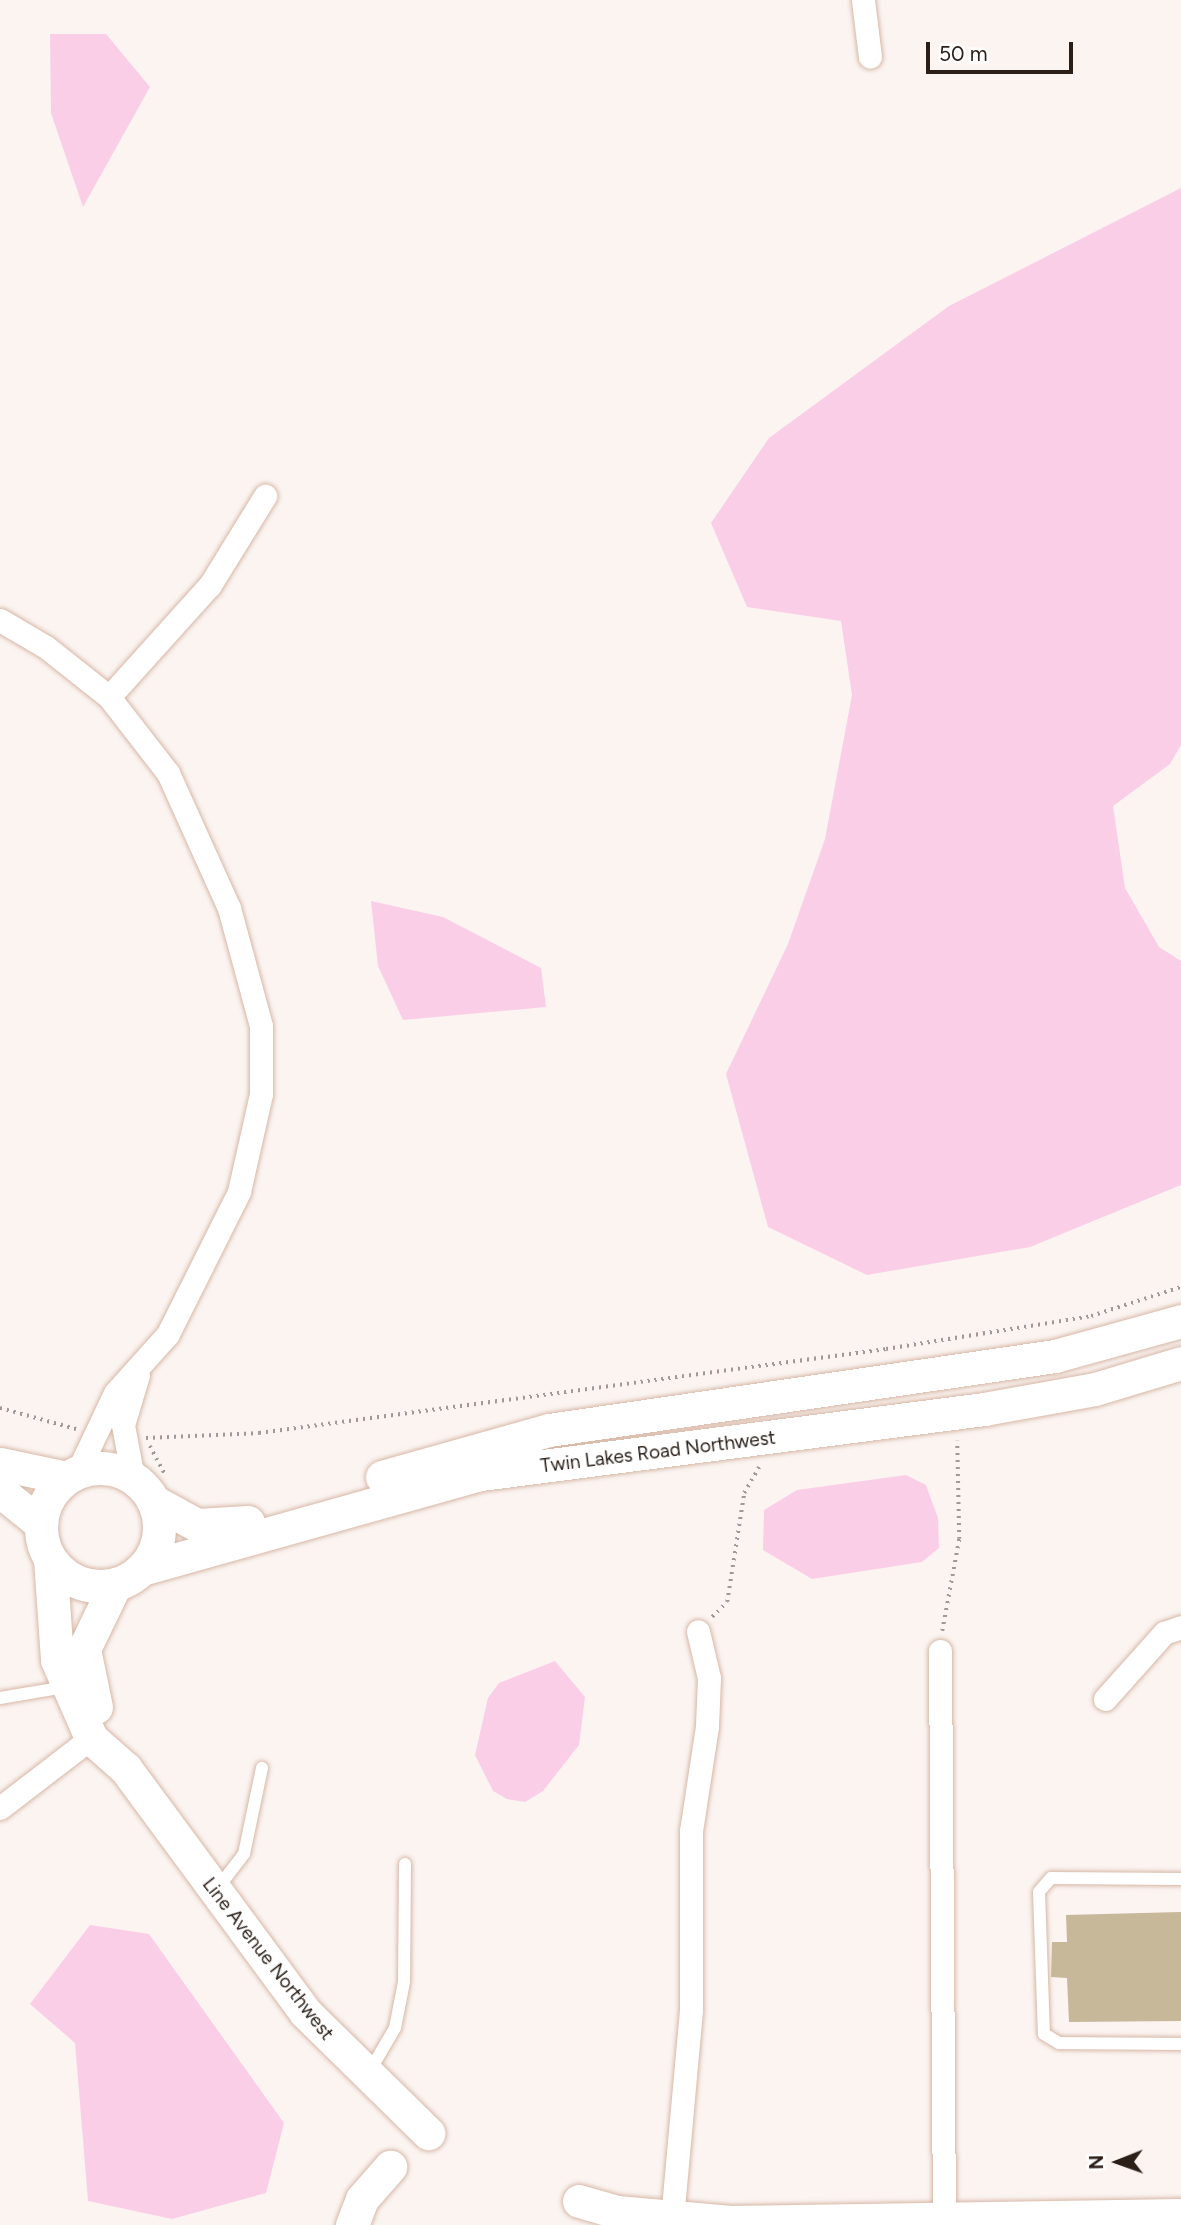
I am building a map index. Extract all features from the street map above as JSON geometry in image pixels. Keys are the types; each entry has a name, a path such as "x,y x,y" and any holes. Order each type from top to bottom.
{"main road":[{"name":"Twin Lakes Road Northwest","path":"143,1490 197,1525 254,1521 448,1454 550,1430 1055,1356 1181,1321"},
{"name":"Twin Lakes Road Northwest","path":"129,1577 481,1474 985,1409 1095,1389 1181,1363"},
{"path":"0,1464 72,1475 106,1469 143,1490 158,1536 129,1577 78,1583 50,1559 41,1524 54,1490 72,1475"},
{"path":"0,1491 41,1524"},
{"name":"Line Avenue Northwest","path":"50,1559 53,1628 66,1687 91,1738 125,1769 305,2012 366,2077 428,2133"},
{"name":"Line Avenue Northwest","path":"125,1769 83,1668 91,1624 129,1577"},
{"path":"352,2225 362,2199 390,2167"},
{"path":"579,2202 672,2220 1181,2215"}],"street":[{"path":"863,0 870,57"},
{"path":"109,697 210,585 265,496"},
{"path":"0,620 46,646 109,697 151,746 198,832 257,995 262,1059 239,1192 168,1334 103,1412 72,1475"},
{"path":"139,1372 123,1437 143,1490"},
{"path":"1105,1699 1164,1633 1181,1627"},
{"path":"672,2220 691,2010 691,1831 707,1726 709,1678 698,1631"},
{"path":"940,1651 944,2219"},
{"path":"0,1808 91,1738"}],"lane":[{"path":"0,1698 66,1687"},
{"path":"215,1892 244,1854 262,1768"},
{"path":"366,2077 395,2028 404,1982 405,1864"},
{"path":"1181,1879 1051,1878 1039,1892 1044,2034 1059,2043 1181,2044"}],"path":[{"path":"123,1437 259,1433 886,1349 1091,1316 1181,1287"},
{"path":"0,1408 89,1432"},
{"path":"940,1651 959,1539 957,1441"},
{"path":"698,1631 727,1602 744,1493 760,1466"}],"shaded area":[{"path":"50,34 106,34 150,87 83,207 51,113"},
{"path":"1181,188 1181,745 1170,764 1113,806 1125,888 1159,947 1181,961 1181,1185 1030,1247 867,1275 768,1227 726,1074 788,944 825,839 852,695 841,621 747,607 711,523 769,438 949,306"},
{"path":"371,901 443,917 541,968 546,1007 403,1020 378,966"},
{"path":"906,1475 926,1485 938,1518 939,1548 922,1562 812,1579 763,1550 764,1510 797,1490"},
{"path":"555,1661 585,1697 579,1745 543,1791 525,1802 507,1799 493,1791 475,1755 488,1698 499,1683"},
{"path":"90,1925 149,1934 284,2123 266,2193 172,2219 88,2201 75,2043 30,2004"}],"building":[{"path":"1181,1912 1181,2021 1069,2022 1067,1978 1051,1977 1052,1942 1067,1942 1066,1915"}]}
